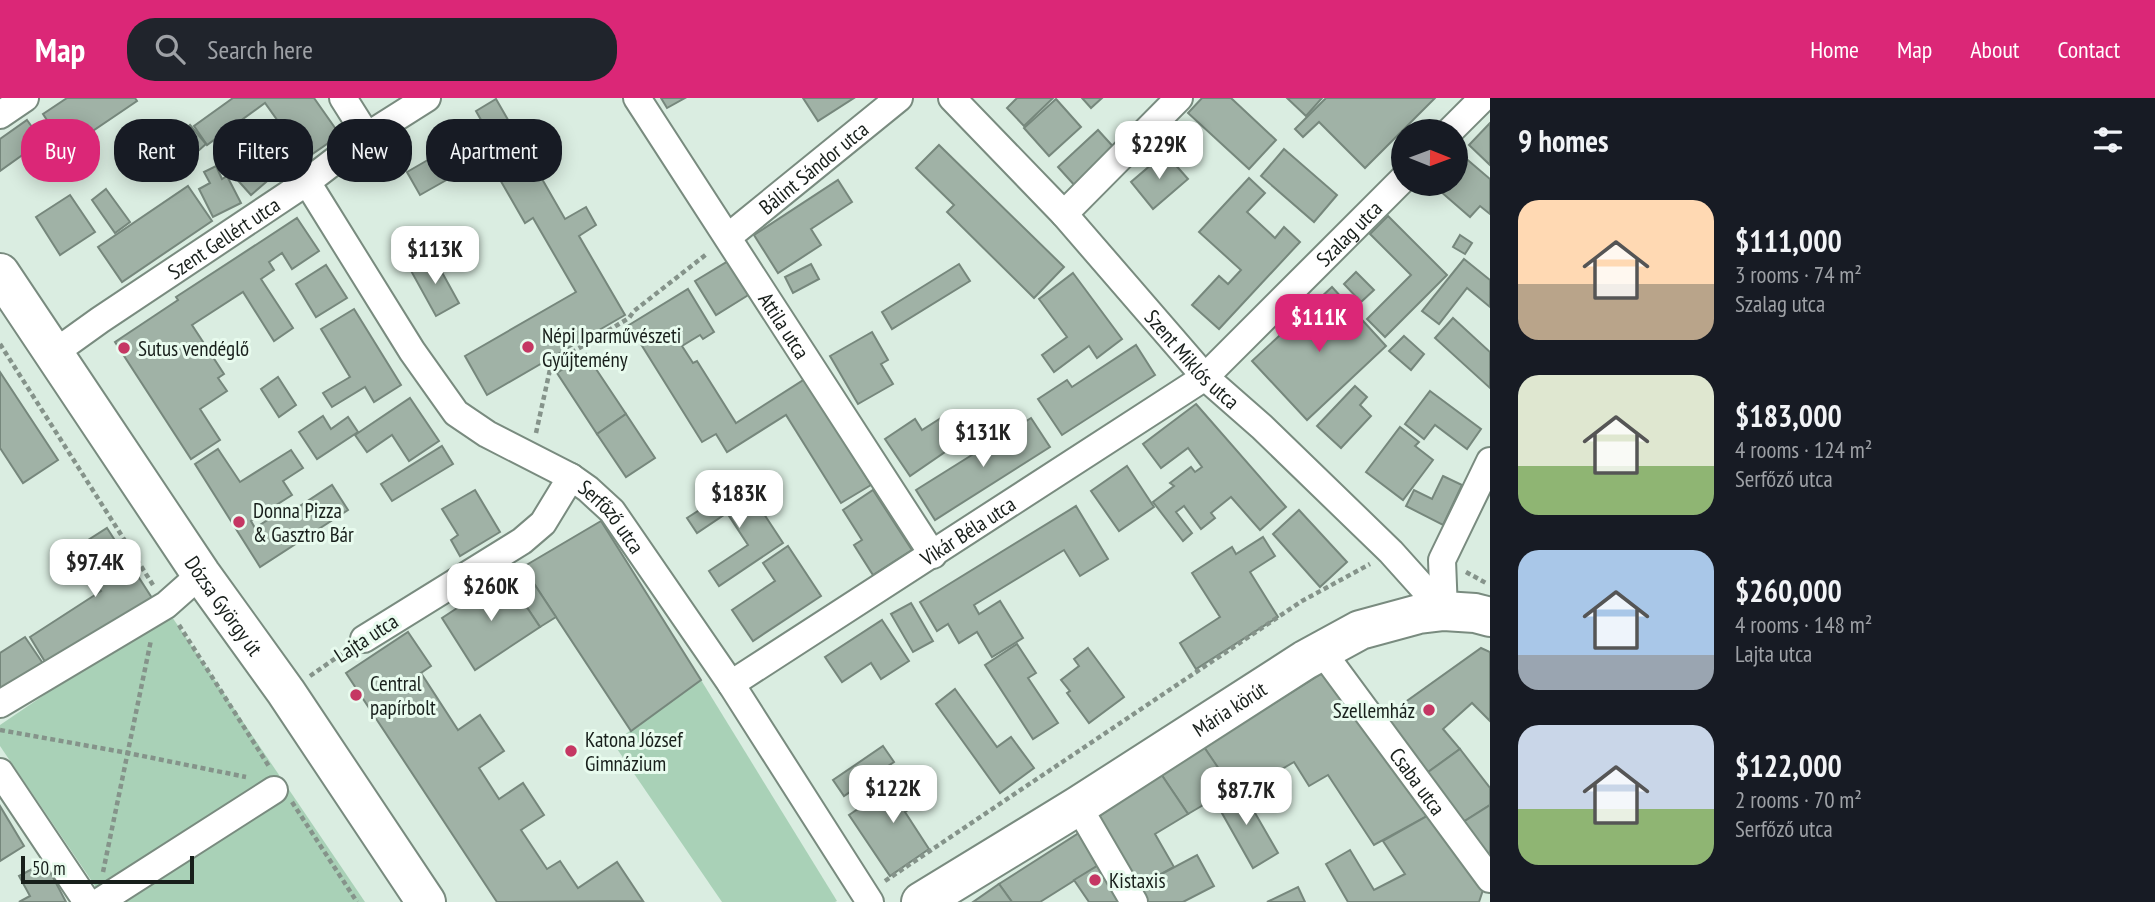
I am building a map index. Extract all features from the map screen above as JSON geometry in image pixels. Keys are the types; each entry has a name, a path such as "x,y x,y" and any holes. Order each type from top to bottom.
{"main road":[{"name":"Dózsa György út","path":"0,273 201,574 286,692 426,902"},
{"name":"Mária körút","path":"920,902 1078,806 1321,650 1360,630 1444,611 1490,617"}],"street":[{"path":"0,115 25,98"},
{"path":"343,98 357,119"},
{"name":"Szent Gellért utca","path":"394,119 427,98"},
{"name":"Attila utca","path":"637,98 933,555"},
{"name":"Bálint Sándor utca","path":"728,237 899,98"},
{"name":"Szent Miklós utca","path":"952,98 1064,214 1205,377 1262,427 1391,552 1444,611"},
{"path":"1064,214 1179,98"},
{"path":"1462,119 1483,98"},
{"name":"Szent Gellért utca","path":"313,177 327,167"},
{"name":"Szent Gellért utca","path":"54,353 307,182"},
{"name":"Serfőző utca","path":"307,182 412,351 456,412 487,434 570,477 612,511 731,684 867,898"},
{"name":"Szalag utca","path":"1205,377 1391,191"},
{"name":"Vikár Béla utca","path":"731,684 1205,377"},
{"path":"1444,611 1442,560 1490,461"},
{"name":"Lajta utca","path":"364,639 522,541 543,523 570,477"},
{"path":"0,704 157,611 201,574"},
{"name":"Csaba utca","path":"1321,650 1490,879"},
{"path":"0,772 95,895 274,790"},
{"path":"1078,806 1134,902"}],"path":[{"path":"531,457 551,365 629,318 634,311 728,237"},
{"path":"867,898 1302,601 1391,552"},
{"path":"1442,560 1490,585"},
{"path":"95,895 157,611"},
{"name":"Lajta utca","path":"286,692 364,639"},
{"path":"0,730 128,752 246,777"}],"green space":[{"path":"168,611 365,902 106,902 0,746 0,725"},
{"path":"701,680 837,901 722,902 613,743"}],"building":[{"path":"67,98 135,98 137,101 100,126 100,119 46,119 43,114"},
{"path":"233,98 314,98 329,119 327,144 313,154 313,119 276,119 265,103 243,119 213,119 213,141 207,145 199,133 199,122"},
{"path":"661,98 685,98 667,108"},
{"path":"803,98 854,98 818,121"},
{"path":"1017,98 1053,98 1024,126 1007,108"},
{"path":"1082,98 1102,98 1091,108"},
{"path":"1202,98 1231,98 1276,140 1249,169 1188,113"},
{"path":"1287,98 1322,98 1306,116"},
{"path":"1326,98 1435,98 1414,119 1391,119 1391,142 1365,168 1319,122 1303,137 1295,129"},
{"path":"496,99 508,119 480,119 476,111"},
{"path":"1056,99 1081,127 1049,156 1024,128"},
{"path":"1490,123 1490,165 1469,145"},
{"path":"21,124 21,156 0,171 0,139"},
{"path":"1098,130 1118,152 1077,188 1058,167"},
{"path":"199,136 206,144 199,150"},
{"path":"939,145 1064,267 1034,298 947,212 954,205 916,168"},
{"path":"1284,149 1337,195 1314,222 1261,176"},
{"path":"1165,153 1188,179 1153,209 1131,182"},
{"path":"1468,160 1490,179 1490,214 1480,206 1470,217 1446,196 1468,196"},
{"path":"426,161 426,182 443,182 420,195 412,181 412,169"},
{"path":"213,168 213,182 230,182 241,203 213,217 199,189 210,183 204,172"},
{"path":"1249,178 1265,193 1247,212 1275,238 1284,227 1300,242 1219,329 1192,305 1219,276 1228,284 1241,270 1199,232"},
{"path":"838,180 852,202 811,229 821,245 778,273 754,235"},
{"path":"239,182 266,182 251,195"},
{"path":"501,182 544,182 565,219 586,207 596,225 579,236 625,315 487,395 465,356 576,292 533,218 525,223"},
{"path":"188,186 212,221 122,282 98,247"},
{"path":"106,189 130,222 115,233 92,200"},
{"path":"70,195 95,232 60,255 36,217"},
{"path":"1388,216 1447,275 1385,337 1367,319 1411,275 1370,234"},
{"path":"297,218 319,251 292,269 282,253 269,262 274,270 261,279 293,328 274,341 243,292 192,325 224,374 218,378 227,391 200,409 220,440 191,459 115,342 178,300 176,297"},
{"path":"1460,235 1472,243 1465,254 1453,247"},
{"path":"433,256 459,303 436,316 410,269"},
{"path":"1464,259 1490,280 1490,307 1467,288 1439,324 1422,311"},
{"path":"730,260 750,294 716,315 695,281"},
{"path":"811,264 819,279 793,293 785,277"},
{"path":"959,264 970,281 892,329 882,312"},
{"path":"326,265 347,298 316,317 296,284"},
{"path":"1356,272 1374,290 1361,302 1344,284"},
{"path":"1073,273 1122,339 1097,358 1089,346 1054,372 1042,355 1067,337 1039,299"},
{"path":"1332,287 1386,346 1307,420 1252,361"},
{"path":"688,289 714,332 703,339 700,335 682,346 693,363 697,361 736,423 805,379 871,485 841,503 786,415 727,452 716,434 702,442 629,325"},
{"path":"354,309 401,385 374,402 365,387 332,407 323,393 350,377 321,329"},
{"path":"1453,318 1490,352 1490,388 1435,338"},
{"path":"872,332 888,360 881,364 893,384 858,404 830,356"},
{"path":"1404,336 1424,354 1411,370 1389,351"},
{"path":"1136,345 1155,375 1062,435 1038,399 1067,380 1072,387"},
{"path":"586,354 626,414 597,434 557,373"},
{"path":"0,372 58,460 23,483 0,448"},
{"path":"278,377 296,405 279,417 261,389"},
{"path":"1355,386 1367,397 1360,405 1371,416 1341,448 1317,426"},
{"path":"1430,391 1481,429 1467,449 1435,425 1424,439 1405,424"},
{"path":"410,398 439,441 409,461 392,435 367,452 355,435"},
{"path":"1196,404 1286,507 1260,530 1231,497 1211,513 1215,518 1201,529 1184,506 1176,512 1192,533 1183,541 1153,502 1174,486 1170,483 1191,467 1195,472 1202,467 1188,448 1161,468 1143,444"},
{"path":"626,414 655,458 626,477 597,434"},
{"path":"323,416 331,429 348,417 358,432 317,459 299,432"},
{"path":"944,416 961,441 910,476 885,439 915,419 922,430"},
{"path":"1031,418 1050,447 935,520 916,490"},
{"path":"1400,427 1419,442 1415,446 1433,460 1403,500 1366,472"},
{"path":"442,446 453,464 392,501 381,484"},
{"path":"218,449 240,482 291,450 303,468 283,481 292,495 251,521 255,528 277,514 280,519 332,485 348,510 260,567 195,464"},
{"path":"1127,466 1154,507 1119,531 1091,491"},
{"path":"1443,476 1462,485 1443,525 1406,506 1414,490 1432,499"},
{"path":"743,482 783,543 719,586 709,571 748,545 727,513 697,533 687,518"},
{"path":"475,490 500,532 460,556 451,540 458,535 442,509"},
{"path":"873,490 912,550 873,575 854,545 862,540 843,510"},
{"path":"1076,506 1108,559 1080,576 1064,550 974,605 979,614 1000,601 1023,638 992,657 977,632 959,643 948,624 937,631 920,602"},
{"path":"1299,510 1347,562 1320,587 1273,534"},
{"path":"601,521 701,680 631,731 523,567"},
{"path":"107,528 152,598 47,665 30,637 101,591 74,549"},
{"path":"1263,537 1275,556 1250,572 1278,617 1196,669 1180,643 1220,617 1192,573 1232,547 1236,554"},
{"path":"788,546 821,596 753,641 732,610 775,581 763,563"},
{"path":"523,567 556,617 540,627 506,576"},
{"path":"506,576 540,627 475,670 442,618"},
{"path":"911,603 933,641 913,652 891,614"},
{"path":"882,620 909,661 881,679 871,663 842,682 825,657"},
{"path":"408,632 431,666 421,673 458,730 480,715 504,751 479,768 499,799 523,783 544,815 521,830 547,869 560,861 578,888 617,862 643,901 497,902 346,673"},
{"path":"25,637 46,668 0,699 0,653"},
{"path":"1017,644 1036,673 1028,678 1058,723 1033,739 985,665"},
{"path":"1088,648 1124,697 1089,723 1061,680 1079,666 1074,659"},
{"name":"Szellemház","path":"1481,648 1490,652 1490,721 1472,703 1443,729 1460,749 1424,775 1383,718"},
{"path":"1324,672 1429,815 1374,845 1328,775 1309,786 1294,762 1236,796 1204,747"},
{"path":"955,689 997,747 1011,737 1034,768 1000,793 936,704"},
{"path":"883,746 894,762 844,796 833,780"},
{"path":"1204,747 1232,788 1188,814 1161,774"},
{"path":"1460,749 1490,788 1490,805 1460,824 1424,775"},
{"path":"911,773 928,797 905,812 929,849 890,876 849,815"},
{"path":"1161,774 1188,814 1155,834 1174,867 1139,886 1098,817"},
{"path":"1232,788 1236,796 1243,792 1278,853 1253,868 1214,799"},
{"path":"1490,805 1490,861 1460,824"},
{"path":"0,806 24,846 0,861"},
{"path":"1429,815 1485,884 1479,902 1348,902 1326,864 1350,850 1374,890 1405,874 1383,841"},
{"path":"1082,831 1102,863 1040,902 1012,902 999,884"},
{"path":"1197,855 1214,886 1183,902 1147,902 1139,886"},
{"path":"45,862 66,902 19,902 30,896 19,876"},
{"path":"1102,863 1125,902 1089,902 1074,880"},
{"path":"999,884 1012,902 973,902"},
{"path":"1298,887 1305,902 1267,902"}],"place":[{"name":"Népi Iparművészeti Gyűjtemény","path":"528,347"},
{"name":"Sutus vendéglő","path":"124,348"},
{"name":"Donna Pizza & Gasztro Bár","path":"239,522"},
{"name":"Central papírbolt","path":"356,695"},
{"name":"Szellemház","path":"1429,710"},
{"name":"Katona József Gimnázium","path":"571,751"},
{"name":"Kistaxis","path":"1095,880"}]}
